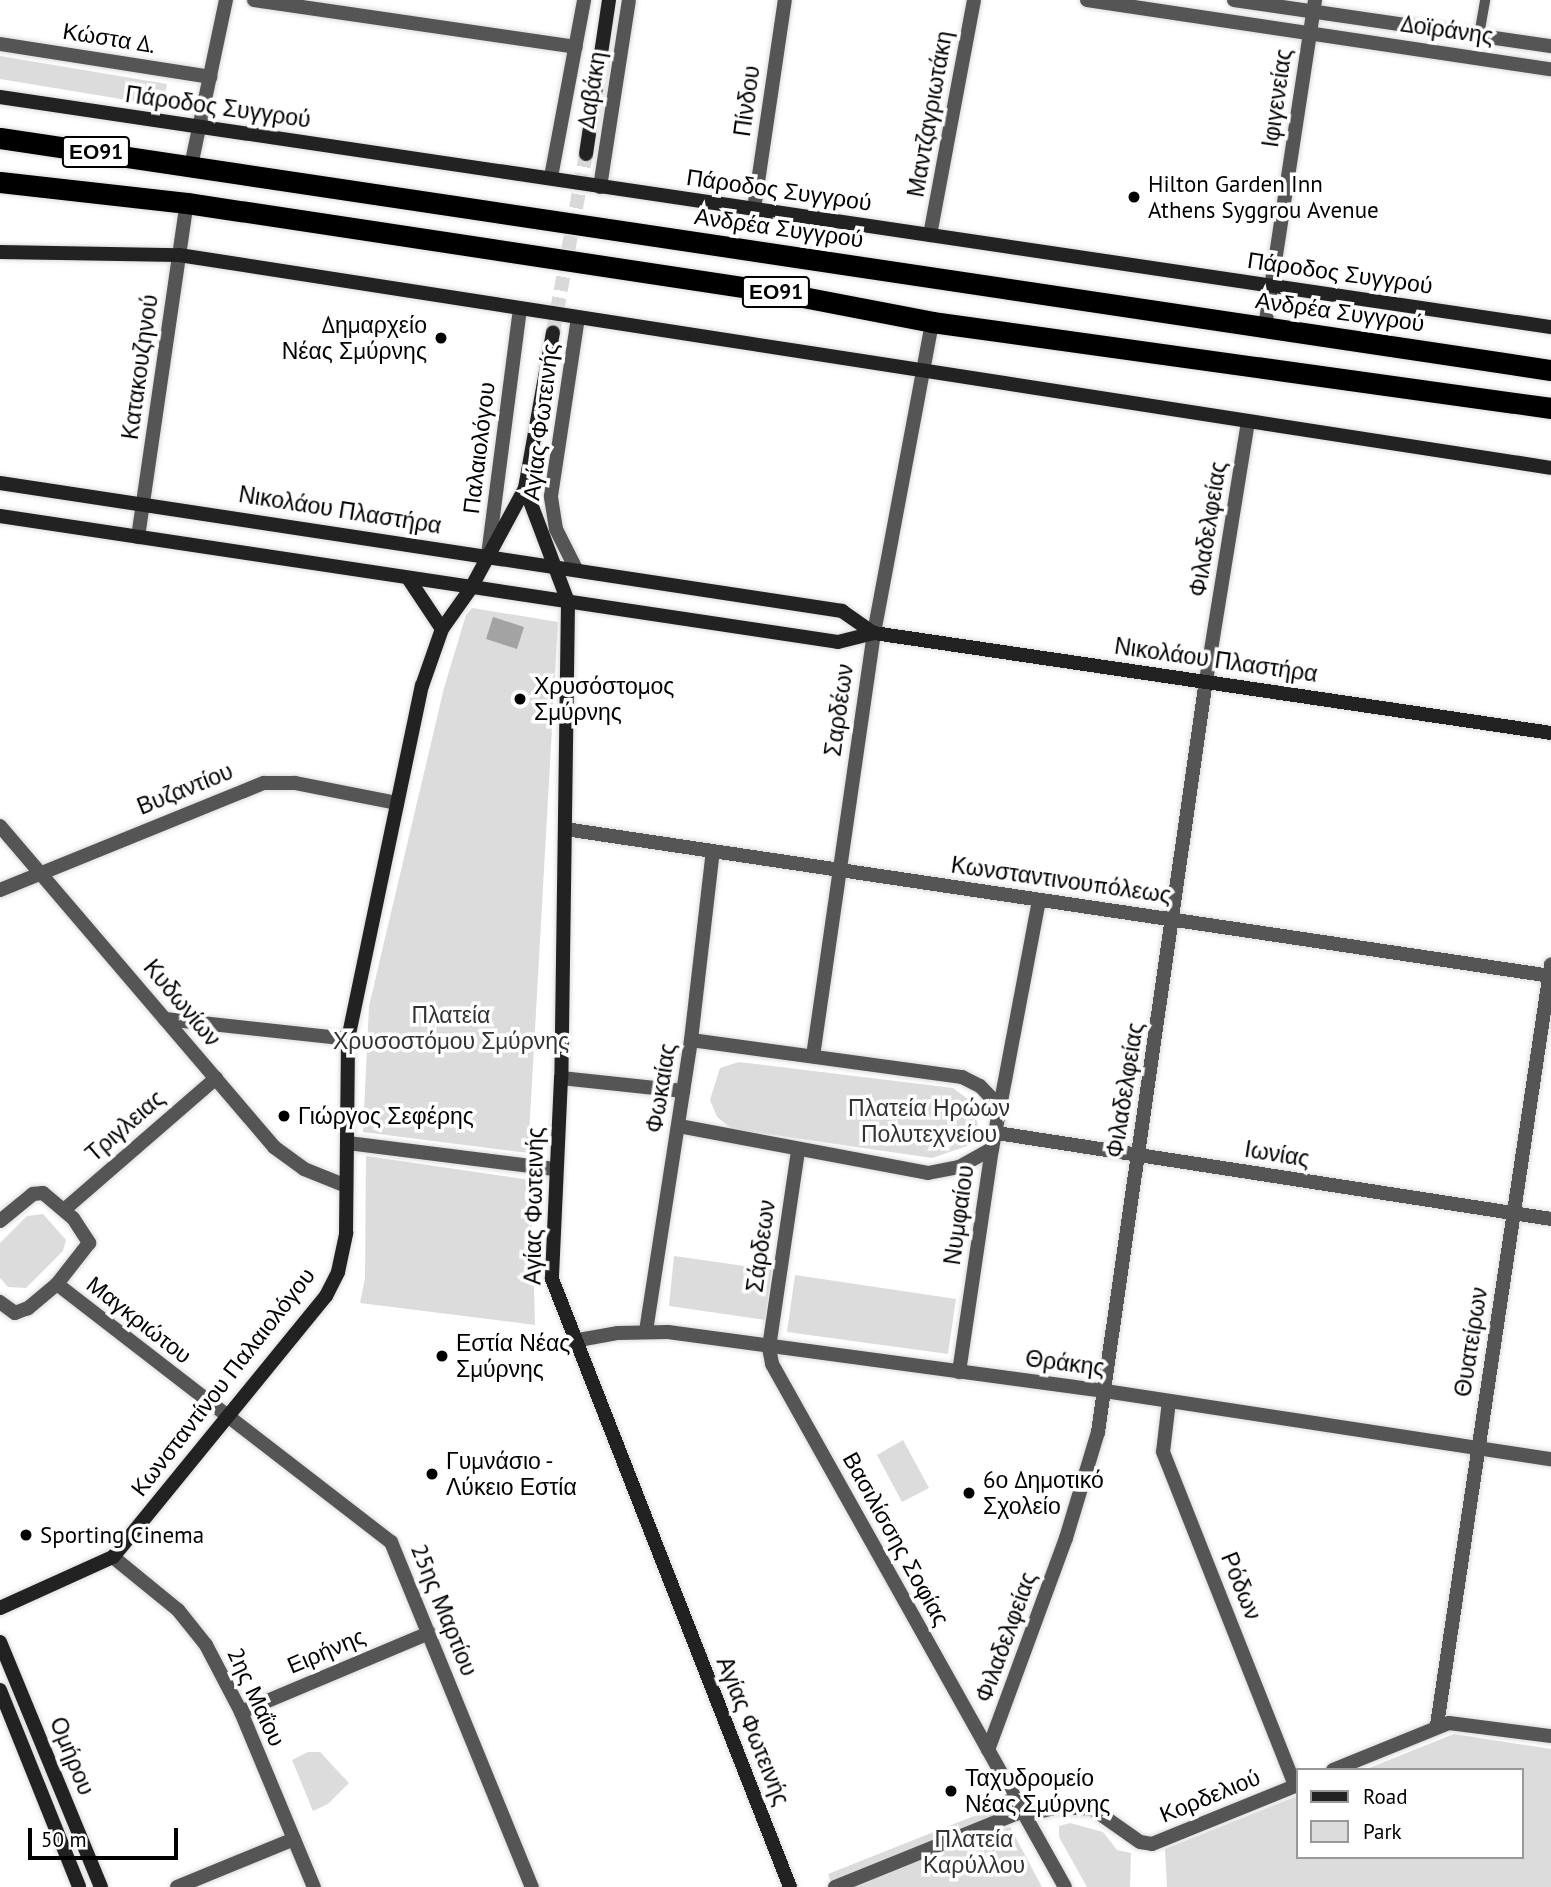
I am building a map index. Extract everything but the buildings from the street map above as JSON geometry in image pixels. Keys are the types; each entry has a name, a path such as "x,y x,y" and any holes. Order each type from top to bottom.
{"highway":[{"name":"Ανδρέα Συγγρού","path":"0,138 1551,370"},
{"name":"ΕΟ91","path":"0,182 187,203 782,293 932,322 1551,408"}],"street":[{"path":"191,166 226,0"},
{"path":"254,0 576,47"},
{"name":"Δαβάκη","path":"551,177 584,0"},
{"name":"Δαβάκη","path":"586,154 609,0"},
{"name":"Δαβάκη","path":"600,187 629,0"},
{"name":"Πίνδου","path":"754,209 785,0"},
{"name":"Μαντζαγριωτάκη","path":"930,236 974,0"},
{"name":"Δοϊράνης","path":"1087,0 1551,69"},
{"name":"Δοϊράνης","path":"1234,0 1314,6 1551,46"},
{"name":"Ιφιγενείας","path":"1265,327 1314,6"},
{"name":"Κώστα Δ.","path":"0,44 210,77"},
{"name":"Πάροδος Συγγρού","path":"0,97 1551,327"},
{"name":"Κατακουζηνού","path":"138,537 187,203"},
{"path":"0,252 179,255 1551,468"},
{"name":"Παλαιολόγου","path":"471,588 488,556 520,310"},
{"name":"Αγίας Φωτεινής","path":"576,569 556,529 551,496 578,318"},
{"path":"923,372 932,322"},
{"name":"Αγίας Φωτεινής","path":"488,556 525,488 553,332"},
{"name":"Σαρδέων","path":"813,1056 874,633 923,372"},
{"name":"Φιλαδελφείας","path":"988,1750 1066,1538 1098,1432 1174,920 1206,681 1248,422"},
{"name":"Νικολάου Πλαστήρα","path":"0,482 554,564 842,611 874,633"},
{"name":"Αγίας Φωτεινής","path":"525,488 568,602 561,1078 554,1169 552,1279 573,1341 790,1887"},
{"name":"Νικολάου Πλαστήρα","path":"0,516 838,642 874,633 1551,733"},
{"path":"0,526 16,519"},
{"path":"408,578 442,629"},
{"path":"471,588 442,629 422,686 348,1039 348,1143 554,1169"},
{"name":"Βυζαντίου","path":"0,890 264,783 295,783 397,803"},
{"name":"Κυδωνίων","path":"0,826 274,1147 304,1169 346,1186"},
{"name":"Κωνσταντινουπόλεως","path":"565,829 1174,920 1550,972"},
{"name":"Φωκαίας","path":"646,1331 679,1126 713,851"},
{"name":"Νυμφαίου","path":"959,1372 992,1149 1038,900"},
{"name":"Θυατείρων","path":"1437,1725 1550,972"},
{"path":"165,1019 348,1039"},
{"path":"691,1040 962,1077 980,1086 1000,1107"},
{"name":"Τριγλειας","path":"65,1209 216,1078"},
{"path":"561,1078 683,1091"},
{"path":"679,1126 798,1151 928,1173 959,1167 992,1149"},
{"name":"Ιωνίας","path":"997,1133 1551,1219"},
{"name":"Κωνσταντίνου Παλαιολόγου","path":"0,1608 113,1557 326,1296 338,1272 345,1233 348,1143"},
{"name":"Σάρδεων","path":"769,1348 798,1151"},
{"path":"0,1219 33,1194 43,1193 65,1209 89,1243 57,1284 28,1308 15,1313 0,1302"},
{"name":"Μαγκριώτου","path":"57,1284 225,1418"},
{"name":"Θράκης","path":"573,1341 646,1331 1105,1391 1551,1459"},
{"name":"Βασιλίσσης Σοφίας","path":"769,1348 772,1364 1065,1887"},
{"name":"Ρόδων","path":"1169,1401 1163,1452 1296,1785"},
{"name":"25ης Μαρτίου","path":"225,1418 391,1542 532,1887"},
{"name":"2ης Μαΐου","path":"113,1557 194,1626 241,1712 314,1887"},
{"name":"Ειρήνης","path":"241,1712 429,1633"},
{"name":"Ομήρου","path":"0,1642 101,1887"},
{"name":"Ομήρου","path":"0,1690 79,1887"},
{"path":"1338,1768 1437,1725 1463,1724 1551,1737"},
{"name":"Κορδελιού","path":"1024,1813 1058,1807 1093,1809 1140,1842 1152,1844 1296,1785"},
{"path":"835,1887 1024,1813"},
{"path":"177,1887 294,1839"}],"lane":[{"path":"1479,35 1485,0"}],"green space":[{"path":"0,56 167,84 163,106 0,79"},
{"name":"Πλατεία Χρυσοστόμου Σμύρνης","path":"472,608 558,622 528,1153 363,1132 369,1006 444,688 466,615"},
{"name":"Πλατεία Ηρώων Πολυτεχνείου","path":"739,1062 953,1088 972,1102 978,1126 973,1144 932,1158 732,1129 717,1117 710,1100 720,1068"},
{"path":"366,1156 531,1180 535,1325 360,1303 365,1278"},
{"path":"43,1214 66,1240 63,1251 26,1288 8,1287 0,1278 0,1243 27,1216"},
{"path":"674,1256 772,1270 765,1320 669,1306"},
{"path":"795,1275 956,1299 948,1354 787,1332"},
{"path":"903,1440 929,1488 902,1502 877,1455"},
{"path":"1454,1734 1551,1749 1551,1887 1167,1887 1165,1849 1296,1796 1296,1859 1523,1859 1523,1768 1369,1768"},
{"path":"308,1752 320,1752 349,1783 328,1804 313,1811 292,1760"},
{"name":"Πλατεία Καρύλλου","path":"989,1810 1001,1830 1010,1827 1042,1887 833,1887 828,1874"},
{"path":"1070,1823 1103,1832 1117,1850 1131,1853 1130,1887 1087,1887 1059,1837 1059,1826"}],"shaded area":[{"path":"493,617 524,627 517,649 486,639"}],"tunnel":[{"path":"553,332 586,154"}],"place":[{"name":"Hilton Garden Inn Athens Syggrou Avenue","path":"1134,197"},
{"name":"Δημαρχείο Νέας Σμύρνης","path":"441,338"},
{"name":"Χρυσόστομος Σμύρνης","path":"520,699"},
{"name":"Γιώργος Σεφέρης","path":"284,1116"},
{"name":"Εστία Νέας Σμύρνης","path":"442,1356"},
{"name":"Γυμνάσιο - Λύκειο Εστία","path":"432,1474"},
{"name":"6ο Δημοτικό Σχολείο","path":"969,1493"},
{"name":"Sporting Cinema","path":"26,1535"},
{"name":"Ταχυδρομείο Νέας Σμύρνης","path":"951,1791"}]}
